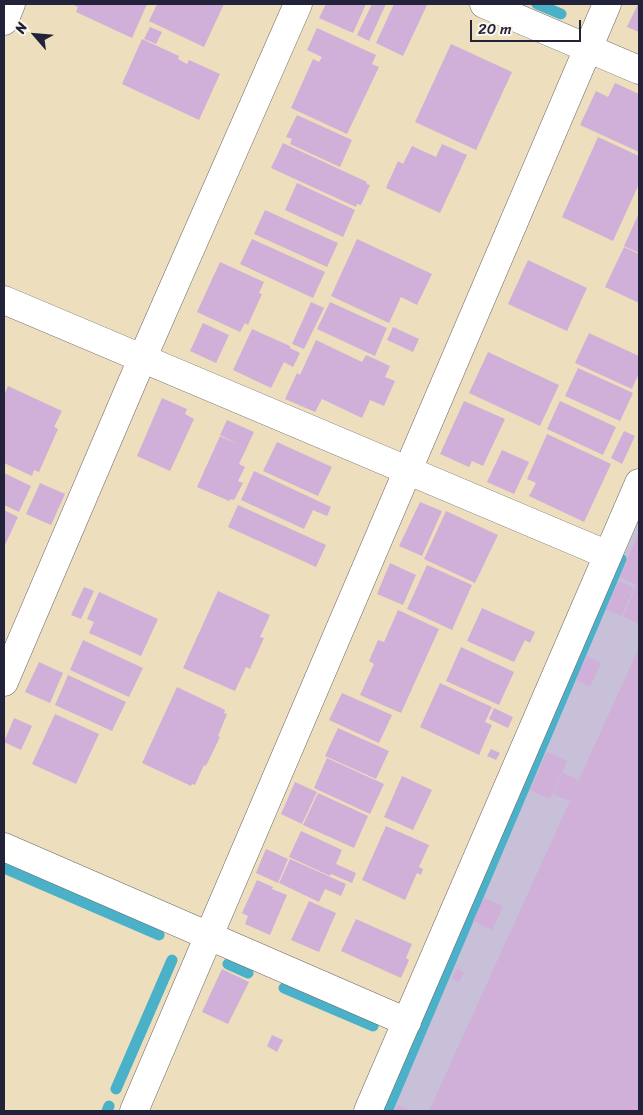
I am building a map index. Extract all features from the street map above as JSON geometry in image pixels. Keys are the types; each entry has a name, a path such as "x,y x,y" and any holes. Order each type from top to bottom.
{"street":[{"path":"4,21 11,4"},
{"path":"4,682 142,359 298,4"},
{"path":"484,4 639,70"},
{"path":"134,1111 607,4"},
{"path":"4,300 608,555"},
{"path":"368,1111 639,483"},
{"path":"4,847 407,1022"}],"shaded area":[{"path":"639,520 639,1111 387,1111 416,1045"}],"building":[{"path":"72,4 147,4 132,38 76,12 78,7"},
{"path":"157,4 224,4 204,47 149,21"},
{"path":"326,4 366,4 353,33 319,18"},
{"path":"372,4 386,4 369,41 357,35"},
{"path":"394,4 427,5 403,56 376,43"},
{"path":"639,4 639,32 627,27"},
{"path":"150,27 162,32 156,44 144,39"},
{"path":"317,28 376,55 372,64 379,67 347,134 291,108 313,59 319,62 322,57 307,50"},
{"path":"142,39 179,56 178,59 187,64 189,60 220,74 199,120 122,84"},
{"path":"451,44 512,72 476,150 415,122"},
{"path":"615,83 639,94 639,152 580,125 596,91 608,97"},
{"path":"297,115 352,140 340,167 290,144 292,139 286,137"},
{"path":"598,137 639,156 639,184 613,241 562,217"},
{"path":"283,143 367,182 366,184 370,185 361,205 357,204 356,207 271,168"},
{"path":"442,144 467,155 440,213 386,188 398,161 403,164 412,146 436,157"},
{"path":"297,183 355,210 343,237 285,210"},
{"path":"265,210 338,243 327,267 254,234"},
{"path":"639,213 639,253 624,246"},
{"path":"252,239 325,272 313,298 240,264"},
{"path":"357,239 432,274 417,305 401,297 389,323 331,296"},
{"path":"624,247 639,254 639,303 605,287"},
{"path":"528,260 587,288 567,331 508,304"},
{"path":"220,262 264,282 259,293 262,294 248,325 245,323 240,332 197,312"},
{"path":"311,302 324,308 304,349 292,344"},
{"path":"330,302 387,328 375,356 317,329"},
{"path":"203,323 229,335 216,363 190,351"},
{"path":"393,327 419,339 413,352 387,340"},
{"path":"252,329 290,346 290,348 300,353 293,367 284,362 271,388 233,370"},
{"path":"589,333 639,356 639,373 632,389 575,363"},
{"path":"316,340 362,362 366,355 390,366 385,377 395,381 384,406 370,400 362,418 322,399 315,412 285,399 297,373 300,375"},
{"path":"488,352 559,385 540,426 469,393"},
{"path":"578,368 633,393 620,421 565,396"},
{"path":"8,386 62,411 54,427 58,429 39,472 34,470 32,476 4,463 4,395"},
{"path":"162,398 187,409 185,414 194,419 170,471 137,456"},
{"path":"464,401 505,419 483,466 472,461 469,467 440,454"},
{"path":"560,401 616,427 603,455 547,429"},
{"path":"227,420 254,432 239,464 245,467 238,481 243,483 234,500 231,499 229,501 197,487 220,436 239,445 220,435"},
{"path":"624,431 635,436 622,464 611,458"},
{"path":"547,434 611,464 584,522 529,496 536,483 527,479"},
{"path":"277,442 332,467 318,496 263,471"},
{"path":"502,450 529,462 514,494 487,482"},
{"path":"254,471 331,507 327,516 313,510 304,529 241,500"},
{"path":"4,473 31,486 19,512 4,505"},
{"path":"40,483 65,494 51,525 26,514"},
{"path":"420,502 442,511 422,556 399,546"},
{"path":"238,505 326,545 316,567 228,527"},
{"path":"4,510 18,517 4,547"},
{"path":"446,511 498,535 475,583 424,559"},
{"path":"639,532 639,624 623,616 637,585 620,577"},
{"path":"390,563 416,575 403,605 377,594"},
{"path":"427,565 472,585 452,630 407,609"},
{"path":"619,581 634,588 621,616 606,609"},
{"path":"84,587 94,591 81,619 71,615"},
{"path":"218,591 270,615 260,637 264,638 250,669 246,667 235,691 183,668"},
{"path":"99,592 158,619 141,656 89,633 94,622 87,619"},
{"path":"482,608 535,632 530,643 525,640 514,662 467,641"},
{"path":"398,610 439,629 401,713 360,695 374,664 369,661 378,640 384,642"},
{"path":"83,640 143,668 129,697 70,670"},
{"path":"461,647 514,672 499,705 446,681"},
{"path":"639,648 639,1111 429,1111 570,801 553,794 563,773 578,780 572,795"},
{"path":"587,656 601,663 590,687 576,680"},
{"path":"39,662 63,673 50,703 25,692"},
{"path":"68,675 126,702 112,731 55,705"},
{"path":"440,683 492,707 485,722 492,725 479,755 420,727"},
{"path":"177,687 225,710 224,713 227,714 218,736 220,737 206,766 204,765 195,785 192,784 191,786 142,763"},
{"path":"342,693 392,715 379,743 329,720"},
{"path":"494,708 513,717 508,728 489,719"},
{"path":"55,714 99,734 76,784 32,764"},
{"path":"14,718 32,726 21,750 4,742"},
{"path":"338,728 389,751 376,779 325,756"},
{"path":"491,749 500,753 496,760 487,756"},
{"path":"547,752 567,761 550,799 530,790"},
{"path":"327,758 384,784 370,814 314,788"},
{"path":"402,776 432,790 413,830 384,817"},
{"path":"295,782 317,792 302,824 281,814"},
{"path":"318,793 368,816 354,848 303,825"},
{"path":"386,826 429,845 419,867 423,869 421,875 417,873 405,900 362,880"},
{"path":"301,831 342,850 336,864 356,873 352,883 331,874 330,876 289,857"},
{"path":"266,849 288,859 278,883 256,873"},
{"path":"290,859 346,884 341,896 325,889 319,902 279,883"},
{"path":"257,880 287,895 270,935 245,924 248,916 242,913"},
{"path":"484,898 503,906 492,930 473,921"},
{"path":"309,901 336,913 319,952 291,940"},
{"path":"356,919 412,944 406,958 409,960 401,978 341,951"},
{"path":"222,969 249,982 228,1024 202,1012"},
{"path":"457,969 464,972 459,982 452,978"},
{"path":"272,1035 283,1040 277,1052 267,1046"},
{"path":"398,1105 412,1111 395,1111"}],"waterway":[{"path":"537,4 561,14"},
{"path":"387,1111 621,559"},
{"path":"4,868 159,935"},
{"path":"116,1089 172,960"},
{"path":"228,964 248,973"},
{"path":"284,988 373,1026"},
{"path":"107,1111 109,1106"}]}
